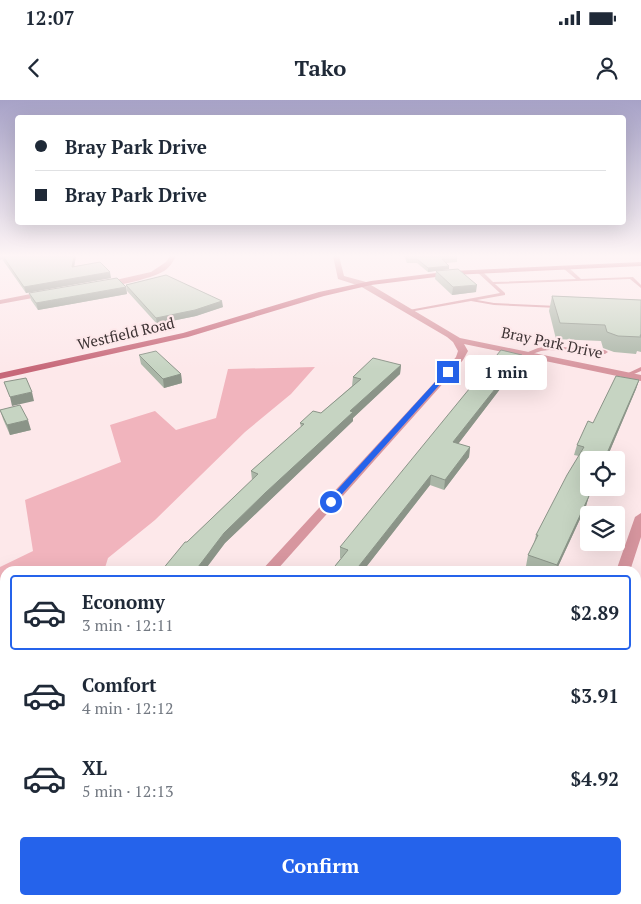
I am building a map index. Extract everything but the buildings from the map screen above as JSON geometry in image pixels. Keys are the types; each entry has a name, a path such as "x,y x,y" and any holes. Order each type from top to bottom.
{"main road":[{"name":"Westfield Road","path":"0,376 166,340 325,294"}],"street":[{"path":"0,302 45,294"},
{"name":"Bray Park Drive","path":"379,294 457,340 641,378"},
{"path":"273,566 460,358 463,351 457,340"},
{"path":"625,566 641,517"}],"lane":[{"path":"408,311 502,294"},
{"path":"473,300 494,304 569,308"},
{"path":"526,354 549,348 605,352"},
{"path":"626,375 641,368"}],"shaded area":[{"path":"315,367 291,394 245,432 155,520 108,558 106,566 2,566 33,551 25,500 121,462 110,425 155,411 176,430 216,418 228,369"}],"route":[{"path":"331,502 448,372"}]}
